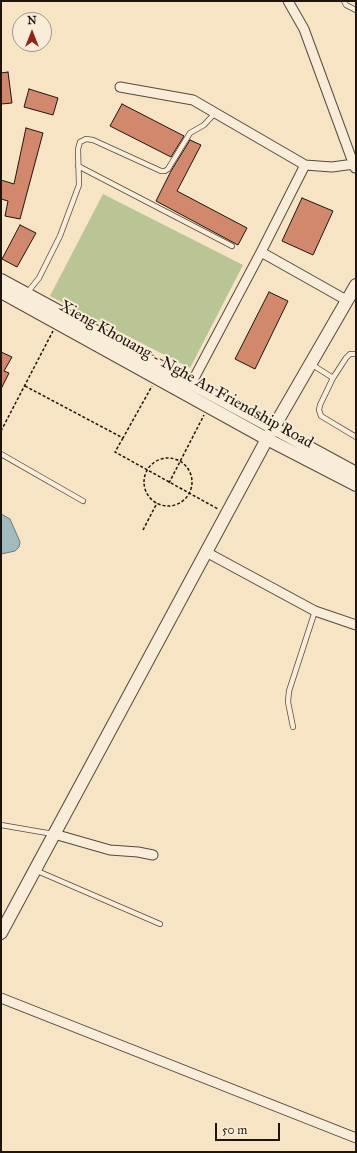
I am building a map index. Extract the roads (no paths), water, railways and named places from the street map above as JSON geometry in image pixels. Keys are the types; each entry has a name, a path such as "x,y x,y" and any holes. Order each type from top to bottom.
{"street":[{"path":"120,87 193,100 305,165 355,167 304,29 288,1"},
{"path":"191,384 305,165"},
{"path":"261,252 348,301"},
{"name":"Xieng Khouang - Nghe An Friendship Road","path":"1,280 191,384 356,485"},
{"path":"1,933 270,433 356,285"},
{"name":"Xieng Khouang - Nghe An Friendship Road","path":"1,292 208,406 356,473"},
{"path":"206,552 315,611 356,625"},
{"path":"54,834 110,850 138,852 153,855"},
{"path":"1,998 356,1138"}],"lane":[{"path":"344,1 356,10"},
{"path":"26,294 39,278 60,236 79,185 78,149 80,142 86,139 93,140 161,171 165,171 168,169 190,133 204,124 215,113"},
{"path":"78,166 232,246"},
{"path":"356,354 350,354 346,358 333,378 319,410 321,416 356,437"},
{"path":"311,364 333,378"},
{"path":"1,454 83,501"},
{"path":"292,727 288,702 289,691 315,611"},
{"path":"1,825 54,834"},
{"path":"35,870 160,924"}],"water":[{"path":"1,514 10,519 20,542 19,547 15,551 1,554"}]}
